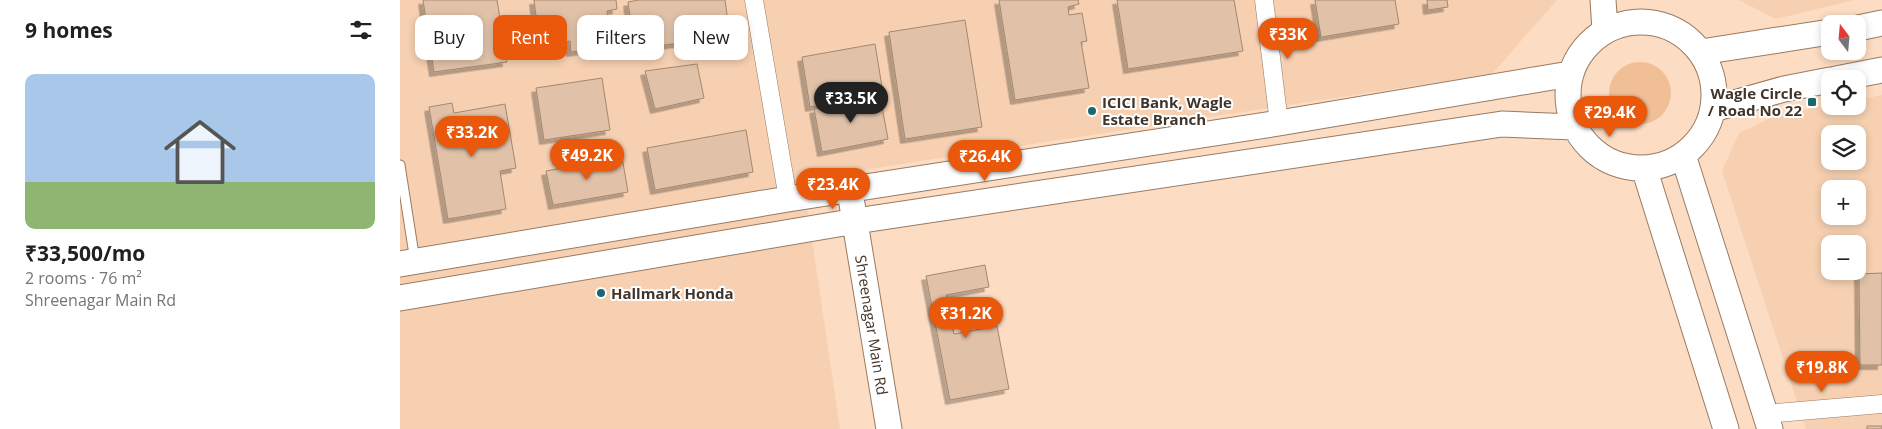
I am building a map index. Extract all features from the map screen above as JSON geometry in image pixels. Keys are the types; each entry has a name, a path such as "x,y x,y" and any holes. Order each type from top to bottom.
{"street":[{"path":"754,0 788,199"},
{"path":"1264,0 1279,123"},
{"path":"1603,0 1605,30"},
{"path":"1646,0 1658,23"},
{"path":"1640,21 1658,23 1674,29 1689,39 1701,52 1710,70 1713,83 1713,109 1703,135 1684,154 1665,164 1644,168 1623,166 1603,158 1586,145 1574,127 1568,110 1567,92 1570,74 1584,49 1605,30 1622,23 1640,21"},
{"path":"1866,27 1882,24"},
{"path":"1701,52 1821,33"},
{"path":"1866,73 1882,70"},
{"path":"407,263 788,199 1279,123 1570,74"},
{"path":"1713,109 1784,89 1821,82"},
{"path":"400,298 856,221 1502,124 1574,127"},
{"path":"1684,154 1768,422 1882,404"},
{"path":"1644,168 1726,429"},
{"name":"Shreenagar Main Rd","path":"849,190 856,221 889,429"}],"lane":[{"path":"400,165 407,263"}],"shaded area":[{"path":"400,0 1557,0 1492,74 803,179 840,429 400,429"},
{"path":"1739,0 1855,0 1776,19"},
{"path":"1634,62 1646,62 1662,71 1669,81 1671,93 1669,105 1662,115 1646,124 1634,124 1623,119 1614,110 1609,99 1609,87 1614,76 1623,67"},
{"path":"1882,95 1882,429 1806,429 1722,171 1739,133 1777,115 1821,107 1821,115 1866,115 1866,98"}],"building":[{"path":"423,0 497,0 499,15 493,15 493,60 507,60 507,62 434,72 432,60 483,60 483,15 425,15"},
{"path":"534,0 616,0 617,9 607,11 608,15 577,15 577,51 571,52 570,41 567,42 567,15 536,15"},
{"path":"639,0 725,0 727,15 674,15 674,44 664,45 664,15 630,15 628,2"},
{"path":"999,0 1078,0 1079,4 1068,7 1069,15 1082,13 1087,41 1081,42 1089,88 1015,100"},
{"path":"1117,0 1234,0 1243,51 1128,69"},
{"path":"1315,0 1395,0 1399,24 1321,37"},
{"path":"1427,0 1447,0 1448,7 1428,10"},
{"path":"965,20 982,127 905,139 889,32"},
{"path":"875,44 883,93 810,107 802,57"},
{"path":"697,64 704,98 655,109 645,71"},
{"path":"602,78 610,130 544,140 536,88"},
{"path":"880,96 888,139 822,152 814,109"},
{"path":"452,103 454,113 505,104 516,168 500,171 506,209 448,219 429,107"},
{"path":"746,130 753,172 655,190 647,148"},
{"path":"622,157 628,192 553,205 546,171"},
{"path":"985,265 989,287 946,295 954,334 997,326 1009,389 950,400 926,276"},
{"path":"1882,273 1882,365 1860,365 1859,280 1866,280 1866,274"},
{"path":"1867,426 1882,426 1882,429 1867,429"}],"place":[{"name":"Wagle Circle / Road No 22","path":"1812,102"},
{"name":"ICICI Bank, Wagle Estate Branch","path":"1092,111"},
{"name":"Hallmark Honda","path":"601,293"}]}
